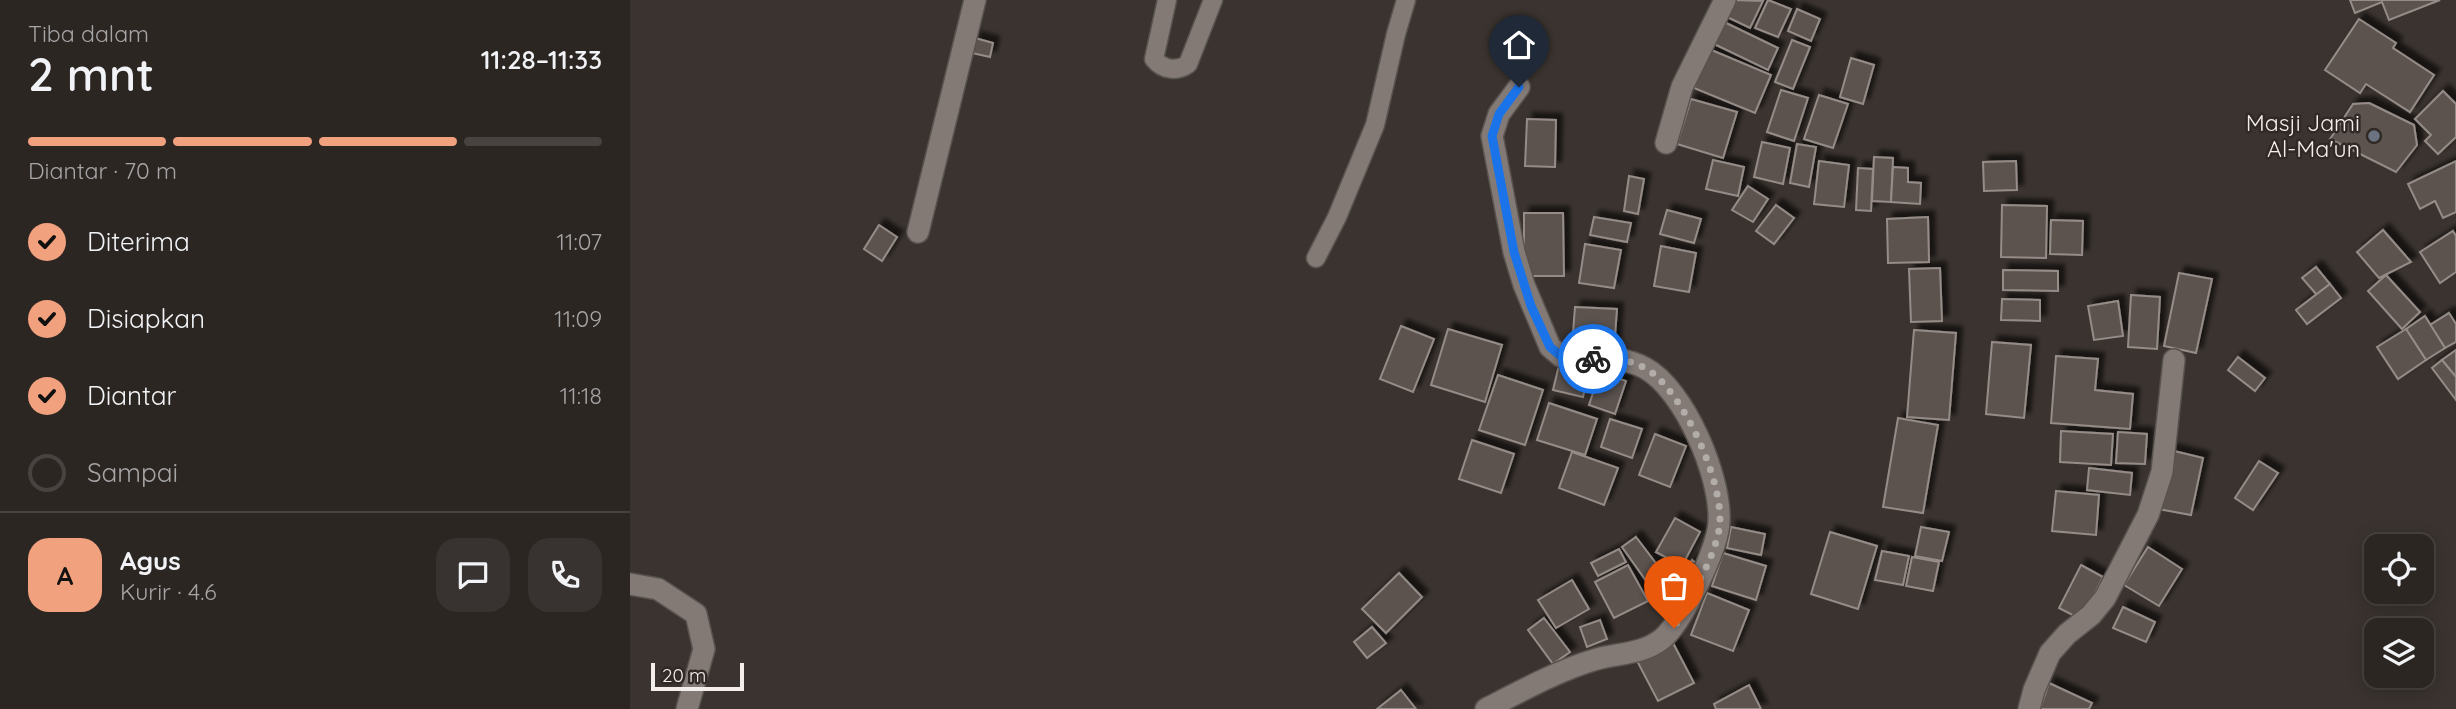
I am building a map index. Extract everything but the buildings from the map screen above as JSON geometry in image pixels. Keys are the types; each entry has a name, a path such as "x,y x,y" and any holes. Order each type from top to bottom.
{"street":[{"path":"918,232 975,0"},
{"path":"1665,143 1682,86 1725,0"},
{"path":"1486,709 1572,668 1598,659 1636,652 1662,639 1674,628 1703,571 1719,531 1720,519 1711,473 1701,446 1681,405 1665,387 1648,370 1631,362 1614,357 1562,357 1550,347 1531,306 1514,252 1492,136 1499,114 1519,87"},
{"path":"2029,709 2050,653 2067,634 2091,615 2105,598 2148,515 2162,472 2174,360"},
{"path":"630,584 658,589 696,614 704,649 687,709"}],"lane":[{"path":"1167,0 1154,59 1173,70 1188,64 1213,0"},
{"path":"1316,258 1337,217 1375,125 1406,0"}],"way so far":[{"path":"1593,359 1614,357 1648,370 1681,405 1711,473 1719,506 1719,531 1703,571 1674,628"}],"place":[{"name":"Masji Jami Al-Ma'un","path":"2374,136"}],"route":[{"path":"1519,87 1499,114 1492,136 1514,252 1531,306 1550,347 1562,357 1593,359"}]}
